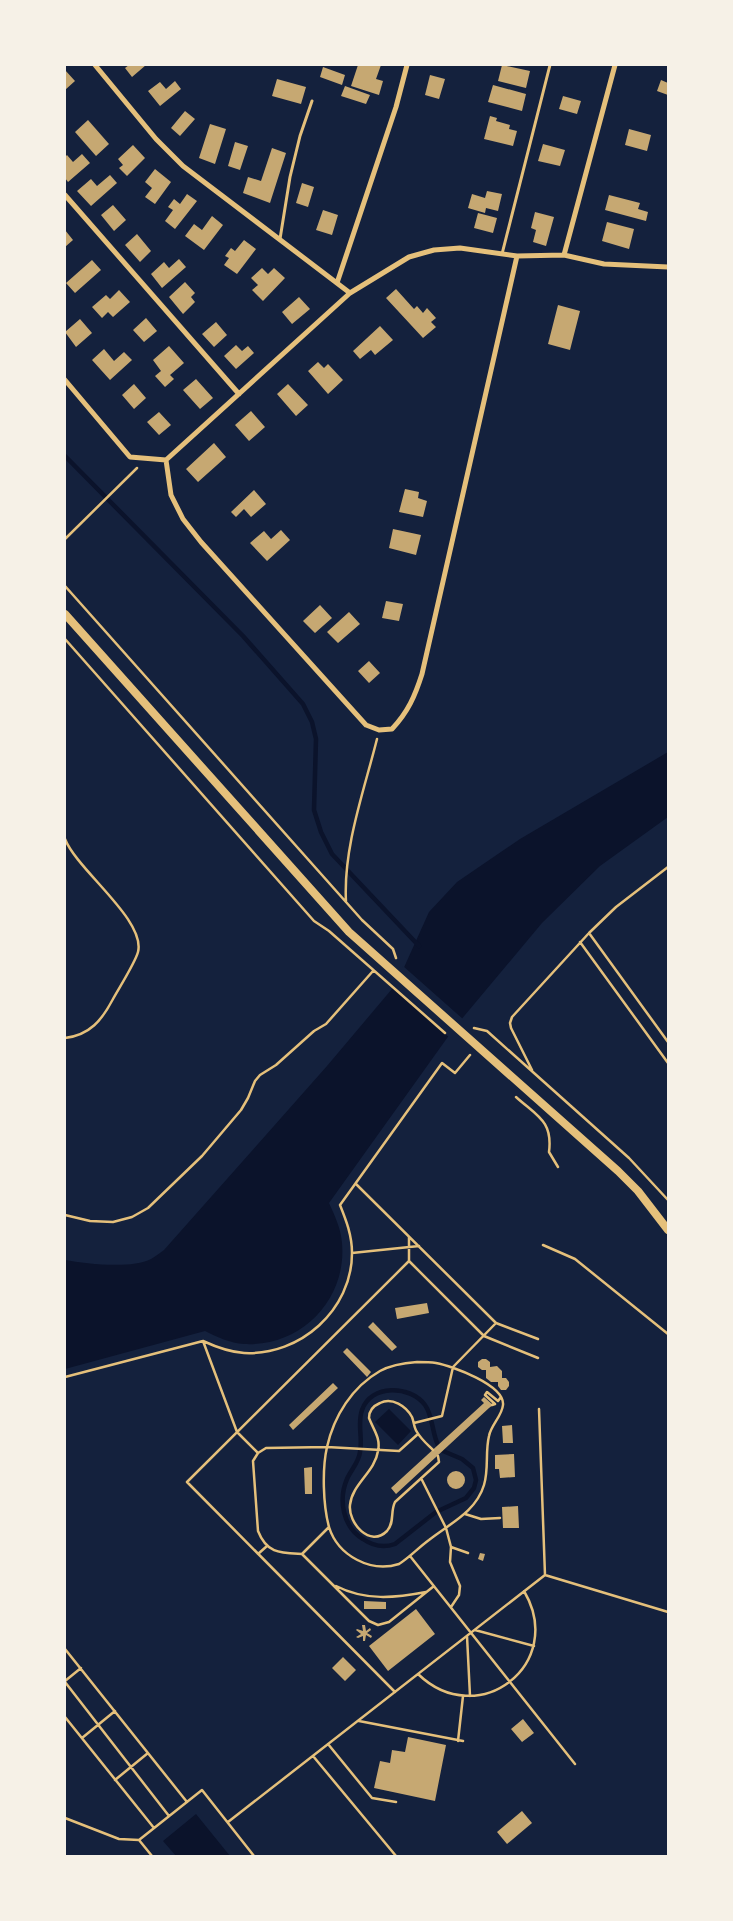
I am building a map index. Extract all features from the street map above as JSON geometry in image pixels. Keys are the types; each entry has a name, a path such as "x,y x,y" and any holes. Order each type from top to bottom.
{"street":[{"path":"95,65 156,139 183,166 350,293"},
{"path":"337,283 396,107 407,65"},
{"path":"564,255 615,65"},
{"path":"65,195 239,394"},
{"path":"65,380 130,458 166,460 350,293 409,257 434,250 460,248 517,256 564,255 604,264 668,267"},
{"path":"166,460 171,495 183,518 201,542 366,725 379,730 392,729 404,716 411,704 422,674 517,256"},
{"path":"65,614 348,932 618,1171 643,1198 668,1230"}],"lane":[{"path":"502,254 550,65"},
{"path":"280,240 290,176 300,136 312,101"}],"path":[{"path":"65,539 146,458"},
{"path":"65,586 346,902 392,949 397,961"},
{"path":"65,639 314,921 330,931 445,1034"},
{"path":"346,902 345,888 348,854 379,730"},
{"path":"65,839 72,852 129,920 137,934 138,952 103,1018 89,1031 65,1038"},
{"path":"532,1072 510,1023 512,1017 580,942 616,907 668,867"},
{"path":"589,933 668,1042"},
{"path":"580,942 668,1063"},
{"path":"65,1215 90,1221 113,1222 132,1217 148,1208 202,1156 240,1110 248,1098 254,1081 276,1065 314,1031 326,1024 373,970"},
{"path":"474,1028 486,1031 629,1158 668,1200"},
{"path":"464,1050 476,1060"},
{"path":"65,1377 203,1341 222,1349 243,1353 264,1352 284,1348 302,1339 324,1322 343,1293 350,1273 352,1253 349,1228 340,1205 442,1062 454,1073 470,1055"},
{"path":"516,1096 545,1123 551,1139 549,1152 558,1167"},
{"path":"356,1184 496,1323 538,1339"},
{"path":"410,1237 409,1261 484,1336 538,1358"},
{"path":"543,1245 575,1259 668,1334"},
{"path":"352,1253 419,1246"},
{"path":"394,1692 187,1482 409,1261"},
{"path":"414,1423 440,1417 443,1414 453,1367 496,1323"},
{"path":"203,1341 237,1432 258,1453"},
{"path":"417,1362 453,1367 479,1379 501,1397 504,1403 502,1411 490,1432 484,1486 477,1500 465,1514 410,1556 389,1567 370,1566 349,1554 340,1545 330,1527 326,1507 324,1470 327,1447 336,1421 347,1401 362,1384 381,1371 399,1364 417,1362"},
{"path":"492,1405 495,1404 485,1394 487,1392 498,1401 501,1397"},
{"path":"433,1450 418,1434 412,1417 402,1405 392,1401 378,1404 372,1409 369,1418 376,1432 379,1450 375,1462 351,1499 351,1517 362,1531 373,1536 384,1533 392,1524 392,1507 395,1502 439,1462 438,1456"},
{"path":"539,1409 545,1575"},
{"path":"418,1434 401,1451 327,1447 266,1448 258,1453 253,1461 258,1531 267,1546 282,1553 302,1554 369,1621 378,1625 388,1622 434,1586"},
{"path":"421,1478 446,1528 451,1547 450,1562 460,1586 459,1595 451,1607"},
{"path":"465,1514 481,1519 500,1518"},
{"path":"302,1554 330,1527"},
{"path":"258,1554 267,1546"},
{"path":"451,1547 468,1553"},
{"path":"410,1556 575,1764"},
{"path":"228,1822 545,1575"},
{"path":"545,1575 668,1612"},
{"path":"333,1584 345,1590 370,1597 426,1592"},
{"path":"418,1674 435,1688 462,1696 491,1693 510,1682 525,1666 534,1646 535,1618 531,1604 524,1591"},
{"path":"475,1630 534,1646"},
{"path":"467,1636 470,1696"},
{"path":"65,1649 187,1802"},
{"path":"81,1668 65,1682 169,1816"},
{"path":"458,1740 462,1696"},
{"path":"82,1738 115,1711"},
{"path":"65,1717 154,1828"},
{"path":"359,1720 463,1742"},
{"path":"328,1744 372,1798 396,1802"},
{"path":"115,1780 148,1753"},
{"path":"313,1756 396,1856"},
{"path":"65,1818 119,1839 139,1840 202,1790 254,1856"},
{"path":"139,1840 152,1856"}],"water":[{"path":"668,752 668,817 600,866 542,923 455,1027 329,1203 340,1233 342,1264 337,1283 328,1301 316,1316 284,1338 265,1343 244,1344 234,1342 205,1331 65,1369 65,1260 97,1264 133,1264 151,1259 164,1250 327,1066 397,983 429,912 457,882 520,839"},
{"path":"389,1409 411,1431 398,1445 375,1422"},
{"path":"196,1814 230,1856 176,1856 163,1841"}],"pier":[{"path":"403,966 464,1020 450,1038 391,987 398,978"}],"building":[{"path":"129,65 146,65 132,77 125,68"},
{"path":"358,65 381,65 376,79 383,81 379,95 351,86"},
{"path":"502,65 530,71 526,88 498,81"},
{"path":"323,67 345,75 342,85 320,77"},
{"path":"65,70 75,81 65,90"},
{"path":"430,75 445,79 439,99 425,95"},
{"path":"277,79 306,87 301,104 272,96"},
{"path":"661,80 668,83 668,95 657,91"},
{"path":"175,81 181,89 160,106 148,91 160,82 166,89"},
{"path":"493,85 526,94 522,111 488,102"},
{"path":"345,86 370,95 366,104 341,96"},
{"path":"563,96 581,101 577,114 559,109"},
{"path":"185,111 195,119 180,136 171,128"},
{"path":"490,116 497,118 496,121 510,125 509,129 517,131 513,146 484,139"},
{"path":"88,120 109,144 96,156 75,132"},
{"path":"210,124 226,129 215,164 199,158"},
{"path":"629,129 651,135 647,151 625,145"},
{"path":"235,142 248,146 240,170 228,166"},
{"path":"543,144 565,150 560,166 538,161"},
{"path":"133,145 145,158 127,176 119,168 123,165 118,159"},
{"path":"272,148 286,153 270,203 243,193 248,177 261,181"},
{"path":"82,154 90,163 68,182 65,178 65,157 67,155 73,162"},
{"path":"155,169 171,182 155,204 145,197 152,188 145,182"},
{"path":"110,175 117,183 91,206 77,191 91,179 97,186"},
{"path":"302,183 314,187 308,207 296,203"},
{"path":"487,191 502,194 498,211 486,208 485,213 468,208 472,194 485,198"},
{"path":"187,194 197,201 175,229 165,221 173,210 168,207 174,199 180,204"},
{"path":"609,195 640,203 638,209 648,212 646,221 605,210"},
{"path":"113,205 126,220 114,231 101,215"},
{"path":"323,210 338,215 332,235 316,230"},
{"path":"535,212 554,217 546,246 533,242 536,230 531,228"},
{"path":"478,213 497,218 493,233 474,228"},
{"path":"212,216 223,225 204,250 185,236 194,224 202,230"},
{"path":"607,222 634,229 629,249 602,241"},
{"path":"65,230 73,240 65,247"},
{"path":"137,234 151,251 140,262 125,245"},
{"path":"244,240 256,249 237,274 224,265 229,258 225,256 231,248 235,251"},
{"path":"179,259 186,267 162,288 151,274 164,262 169,268"},
{"path":"92,260 101,270 75,293 66,283"},
{"path":"262,268 268,274 274,268 285,278 263,301 252,290 258,285 251,278"},
{"path":"185,282 195,293 191,297 195,302 183,314 169,297"},
{"path":"396,289 414,309 417,306 423,313 427,308 436,318 431,322 436,327 423,338 386,298"},
{"path":"119,290 130,302 113,317 108,312 102,318 92,307 106,295 110,299"},
{"path":"299,297 310,309 292,324 282,312"},
{"path":"558,305 580,311 570,350 548,344"},
{"path":"146,318 157,331 144,342 133,330"},
{"path":"80,319 92,333 76,347 65,332"},
{"path":"216,322 227,335 214,347 202,334"},
{"path":"380,326 393,340 375,355 371,350 360,359 353,351"},
{"path":"236,345 242,351 248,346 254,353 236,369 224,356"},
{"path":"169,346 184,363 170,375 174,379 165,387 155,376 161,371 153,360"},
{"path":"104,349 114,361 124,352 132,360 110,380 92,360"},
{"path":"318,362 324,368 328,364 343,380 328,394 308,371"},
{"path":"196,379 213,398 200,409 183,390"},
{"path":"134,384 146,398 134,409 122,395"},
{"path":"288,384 308,405 296,416 277,394"},
{"path":"251,411 265,427 249,441 235,425"},
{"path":"159,412 171,425 159,435 147,422"},
{"path":"214,443 226,457 198,482 186,469"},
{"path":"405,489 419,492 418,498 427,501 423,517 399,512"},
{"path":"254,490 266,504 251,517 244,509 236,517 231,512"},
{"path":"393,529 421,535 416,555 389,548"},
{"path":"281,530 290,540 267,561 250,543 264,531 271,539"},
{"path":"386,601 403,604 399,621 382,618"},
{"path":"320,605 332,618 315,633 303,621"},
{"path":"349,612 360,624 338,643 327,632"},
{"path":"369,661 380,673 369,683 358,671"},
{"path":"427,1303 429,1313 397,1319 395,1308"},
{"path":"373,1322 397,1347 392,1351 368,1327"},
{"path":"347,1348 371,1372 367,1377 343,1352"},
{"path":"482,1359 490,1362 490,1367 497,1366 502,1371 502,1378 506,1378 509,1382 506,1390 501,1390 498,1382 491,1382 486,1378 486,1370 478,1367 478,1362"},
{"path":"333,1383 338,1388 293,1430 289,1425"},
{"path":"484,1397 493,1405 396,1494 391,1488 484,1403 481,1400"},
{"path":"512,1425 513,1443 503,1443 502,1426"},
{"path":"514,1454 515,1477 500,1478 499,1469 495,1469 495,1455"},
{"path":"312,1467 312,1494 305,1494 304,1468"},
{"path":"456,1471 462,1474 465,1480 462,1486 456,1489 450,1486 447,1480 450,1474"},
{"path":"518,1506 519,1528 503,1528 502,1507"},
{"path":"480,1553 485,1554 483,1561 478,1559"},
{"path":"364,1601 386,1602 386,1609 364,1609"},
{"path":"416,1609 435,1634 388,1671 369,1646"},
{"path":"362,1625 365,1625 366,1631 370,1628 371,1630 367,1633 372,1636 371,1638 366,1635 365,1641 363,1641 363,1636 356,1637 361,1634 357,1629 363,1631"},
{"path":"343,1657 356,1670 345,1681 332,1668"},
{"path":"523,1719 534,1733 522,1742 511,1729"},
{"path":"408,1737 446,1745 435,1801 374,1788 380,1761 390,1763 392,1750 405,1752"},
{"path":"522,1811 532,1823 507,1844 497,1832"}],"waterway":[{"path":"65,456 243,636 303,704 312,722 316,739 314,810 321,832 332,854 419,946"},
{"path":"438,1445 428,1409 418,1398 401,1391 391,1390 374,1395 367,1402 361,1415 361,1447 359,1456 347,1479 343,1496 344,1512 351,1528 356,1534 375,1545 387,1546 395,1544 436,1512 466,1498 474,1488 476,1480 473,1468 462,1459 443,1451"}]}
